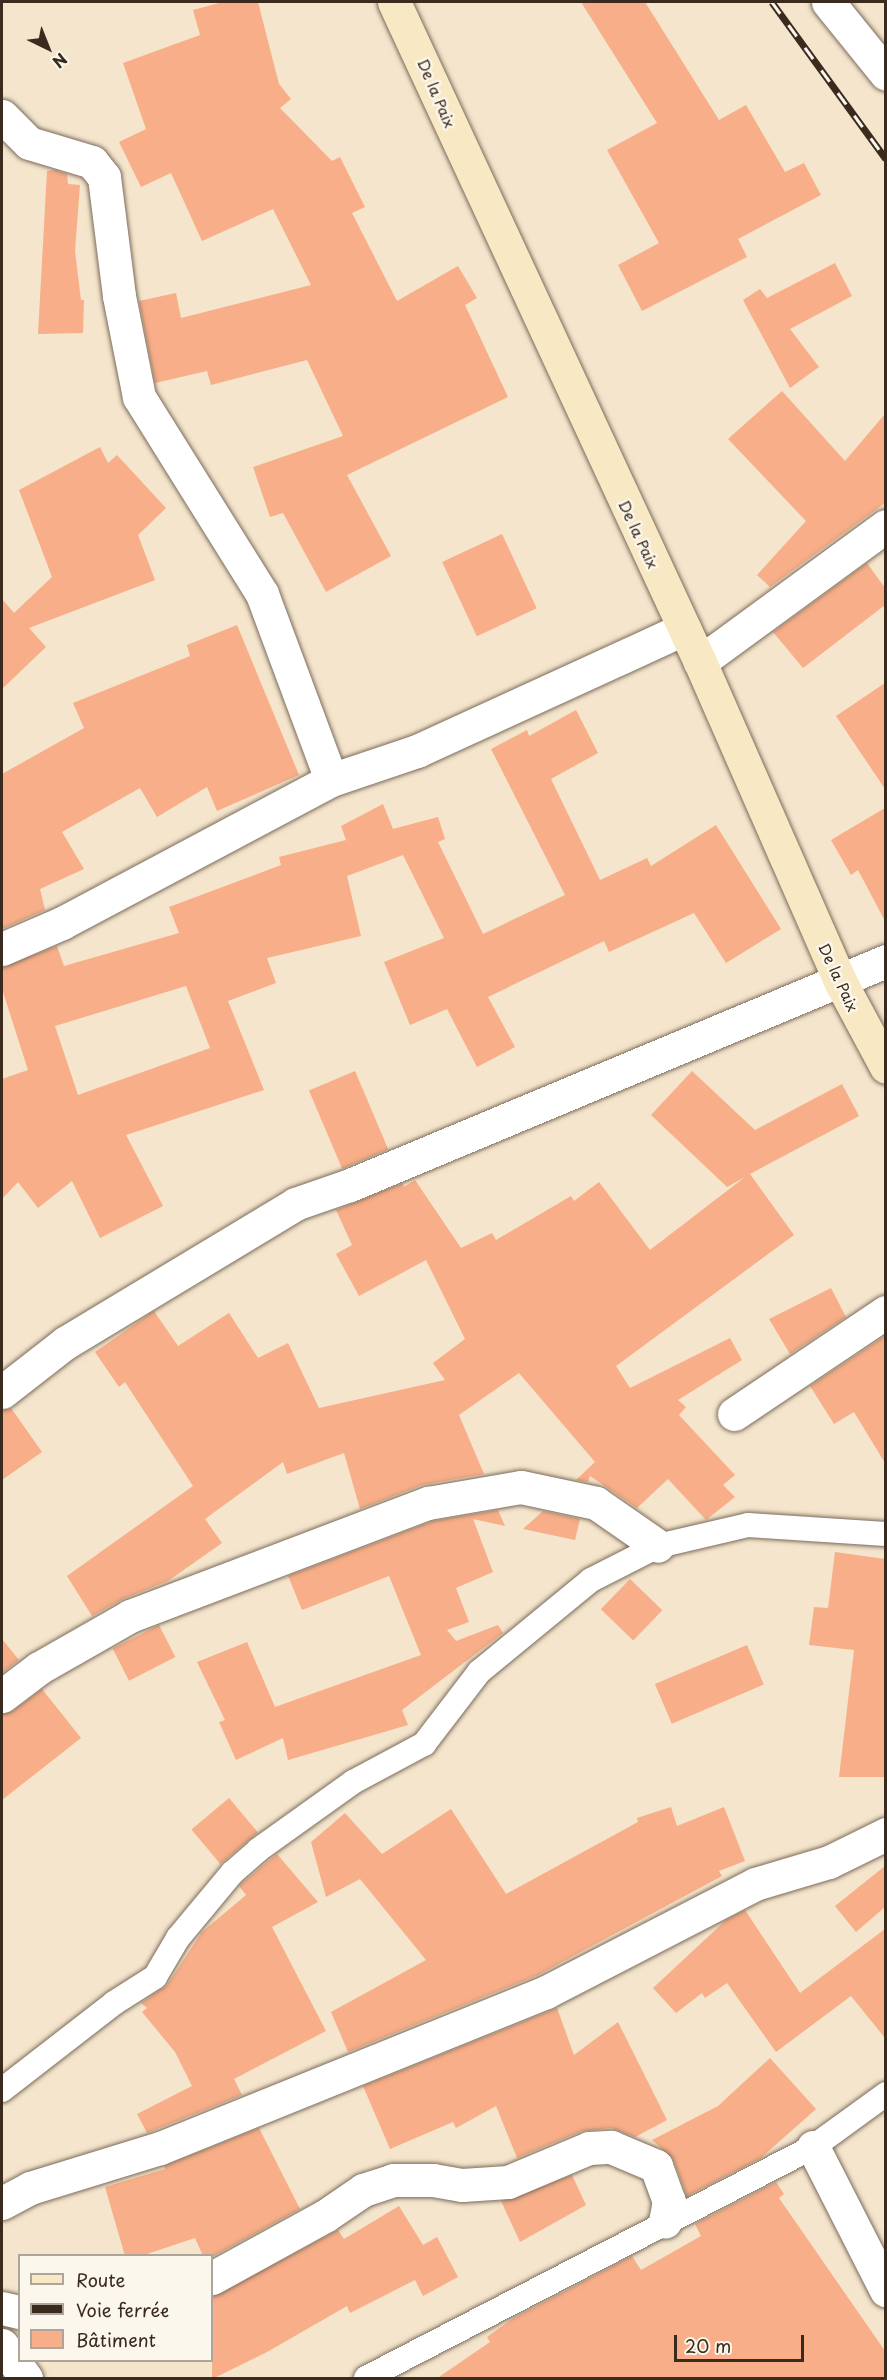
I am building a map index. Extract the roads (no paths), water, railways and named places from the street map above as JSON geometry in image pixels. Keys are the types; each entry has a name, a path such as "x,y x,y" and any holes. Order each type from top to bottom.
{"street":[{"name":"De la Paix","path":"394,2 700,662 841,982 885,1067"},
{"path":"828,2 885,75"},
{"path":"2,116 29,143 92,162 104,177 119,296 139,397 262,594 331,780"},
{"path":"700,662 885,526"},
{"path":"2,949 62,923 331,780 417,751 684,629"},
{"path":"2,1392 64,1343 295,1204 350,1185 841,982 885,961"},
{"path":"734,1414 885,1312"},
{"path":"2,1696 39,1668 130,1616 428,1503 521,1487 596,1503 658,1546"},
{"path":"2,2203 30,2188 160,2148 546,1992 755,1884 829,1862 885,1834"},
{"path":"213,2277 373,2187 393,2180 433,2180 462,2185 507,2182 589,2148 611,2147 656,2166 669,2201 665,2222"},
{"path":"813,2147 885,2290"},
{"path":"2,2308 18,2312"},
{"path":"2,2345 26,2379"}],"lane":[{"path":"2,2090 114,2003 155,1977 178,1938 232,1873 258,1850 353,1782 424,1744 488,1665 591,1580 658,1546 748,1524 885,1534"},
{"path":"366,2379 813,2147 885,2094"}],"railway":[{"path":"772,2 886,159"}]}
